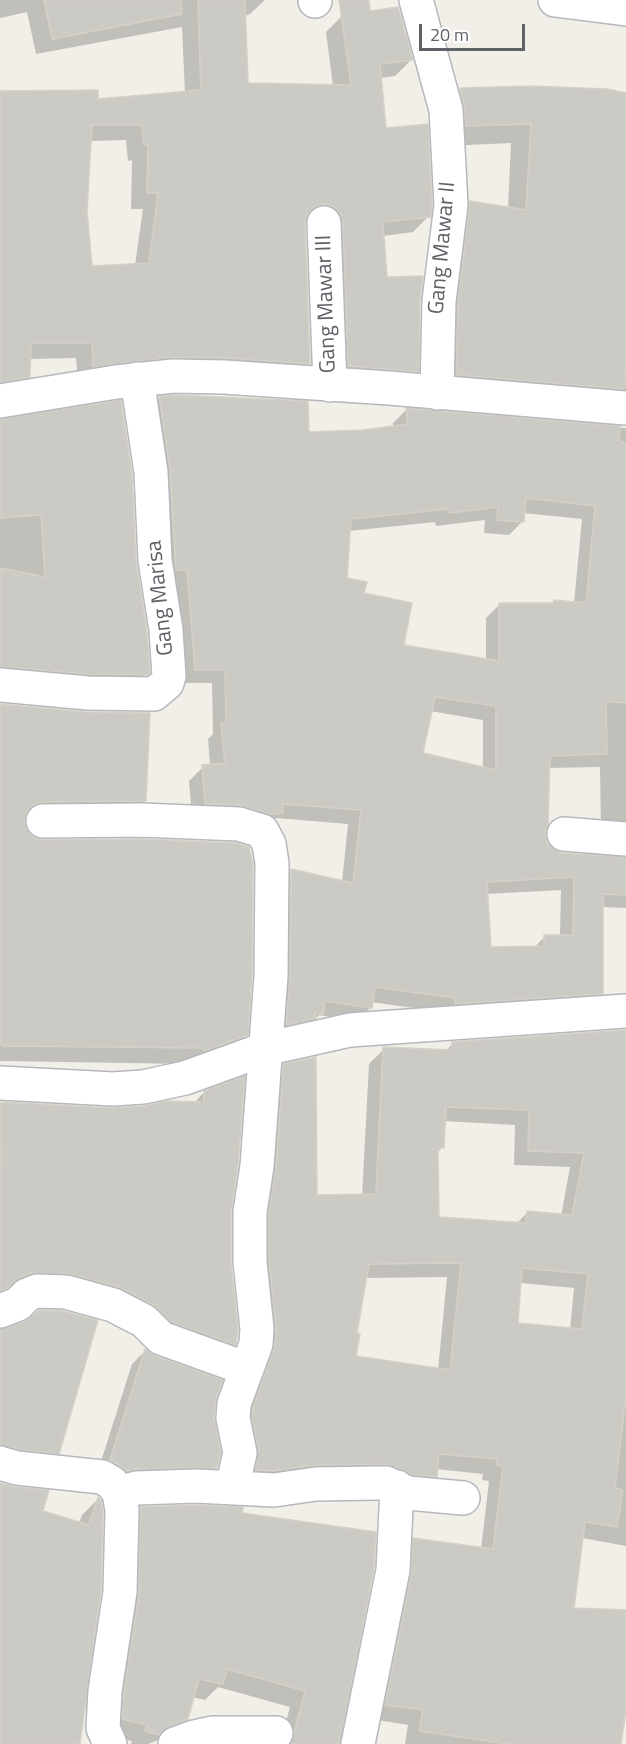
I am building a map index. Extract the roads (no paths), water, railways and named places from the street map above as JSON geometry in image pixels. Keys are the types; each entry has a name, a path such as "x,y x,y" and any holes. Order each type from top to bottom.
{"street":[{"name":"Gang Mawar II","path":"416,0 446,110 451,205 439,301 437,393"},
{"path":"555,0 626,9"},
{"name":"Gang Mawar III","path":"324,223 330,385"},
{"path":"0,401 137,379 173,376 330,385 626,408"},
{"name":"Gang Marisa","path":"0,685 88,693 154,694 167,683 169,676 166,630 155,560 151,472 137,379"},
{"path":"43,821 141,820 239,824 262,831 269,844 272,863 271,976 257,1166 250,1212 250,1262 257,1329 256,1344 234,1404 233,1418 240,1453 232,1488"},
{"path":"564,834 626,839"},
{"path":"0,1083 113,1089 143,1087 184,1078 266,1049 350,1030 626,1011"},
{"path":"0,1311 18,1304 27,1295 37,1291 66,1292 113,1305 144,1321 161,1338 247,1369"},
{"path":"0,1463 17,1468 102,1477 119,1493 122,1510 120,1592 105,1690 104,1728 110,1744"},
{"path":"119,1493 137,1488 196,1486 274,1490 316,1484 386,1483 408,1493 463,1498"},
{"path":"358,1744 393,1570 397,1487"},
{"path":"175,1744 212,1733 276,1733"}]}
